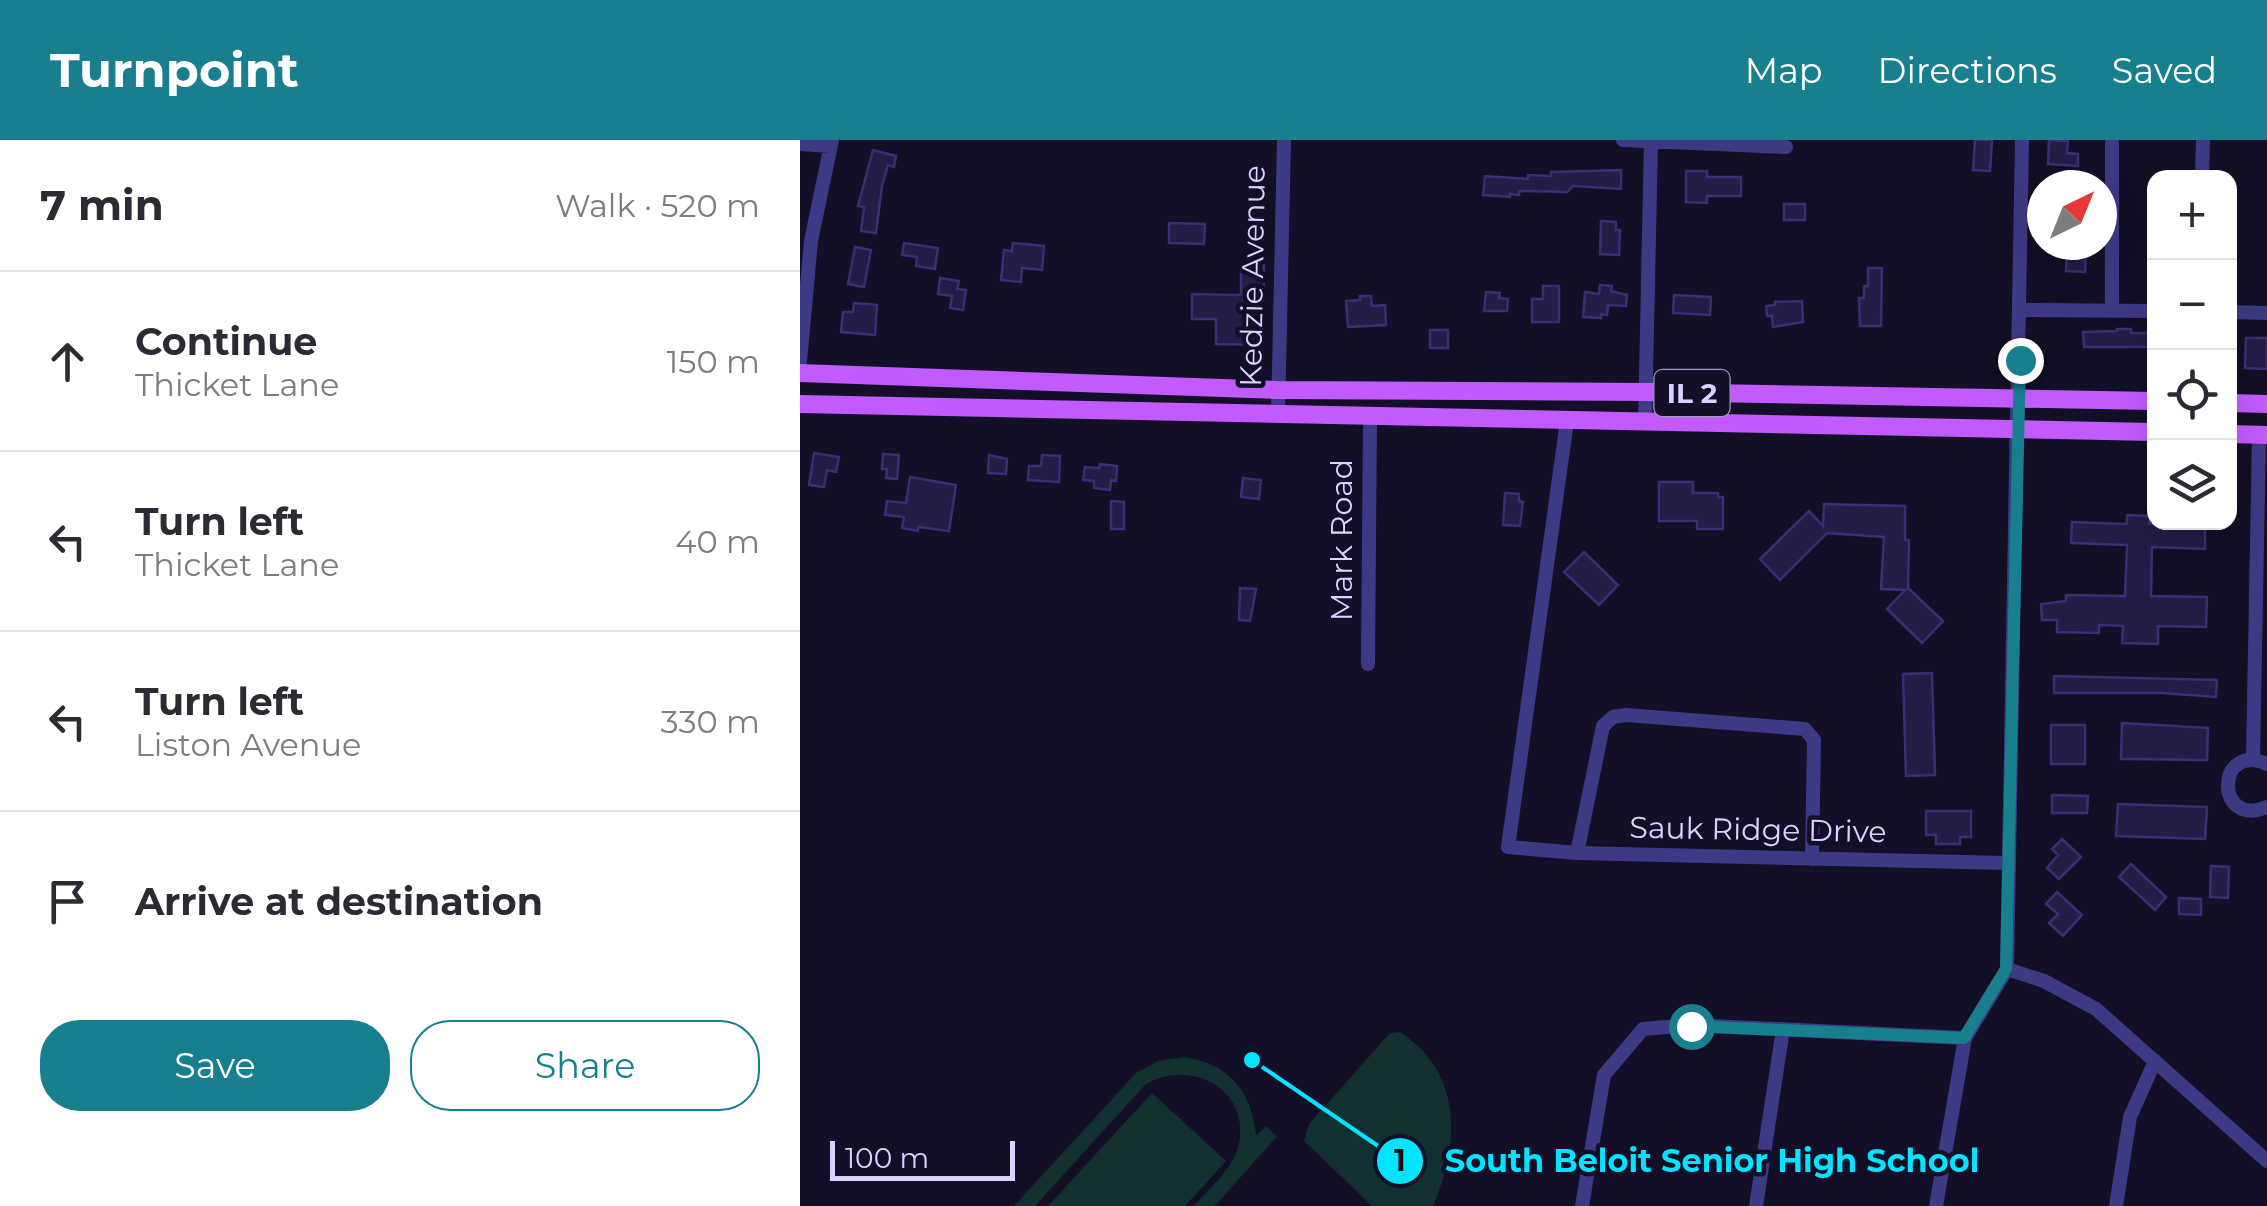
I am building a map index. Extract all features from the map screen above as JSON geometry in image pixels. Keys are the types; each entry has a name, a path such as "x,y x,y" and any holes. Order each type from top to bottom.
{"main road":[{"name":"IL 2","path":"800,373 1278,390 1646,392 2147,402"},
{"path":"2237,403 2267,404"},
{"name":"IL 2","path":"800,404 2147,432"},
{"path":"2237,434 2263,435"}],"street":[{"name":"Kedzie Avenue","path":"1278,414 1284,140"},
{"path":"1623,140 1786,148"},
{"path":"1645,423 1652,140"},
{"path":"1936,1206 1964,1038 2006,969 2022,140"},
{"path":"2112,140 2112,311"},
{"path":"2202,170 2203,140"},
{"path":"800,144 831,143 811,241 800,362"},
{"path":"2020,310 2147,312"},
{"path":"2237,312 2267,313"},
{"name":"Mark Road","path":"1368,664 1370,416"},
{"name":"Sauk Ridge Drive","path":"1566,420 1508,847 1576,853 2007,863"},
{"path":"2263,435 2260,762 2240,762 2227,784 2238,806 2245,810 2267,807"},
{"path":"1576,853 1602,726 1614,717 1626,715 1806,729 1814,740 1812,858"},
{"path":"2006,969 2044,981 2096,1009 2267,1161"},
{"path":"1582,1206 1604,1075 1643,1029 1691,1026 1964,1038"},
{"path":"1756,1206 1783,1029"},
{"path":"2116,1206 2130,1118 2155,1061"}],"green space":[{"path":"1400,1032 1436,1068 1450,1111 1448,1158 1433,1206 1372,1206 1304,1141 1309,1124 1390,1033"},
{"path":"1184,1057 1200,1060 1225,1073 1244,1093 1256,1136 1266,1126 1277,1136 1215,1206 1194,1206 1232,1161 1239,1143 1240,1123 1225,1093 1212,1083 1179,1075 1145,1085 1035,1206 1014,1206 1136,1073 1158,1061"},
{"path":"1152,1093 1226,1161 1185,1206 1048,1206"}],"building":[{"path":"1975,140 1992,140 1990,171 1973,170"},
{"path":"2049,140 2068,141 2067,153 2078,154 2078,166 2048,164"},
{"path":"873,150 896,156 894,167 888,165 882,186 876,233 861,231 864,207 858,206"},
{"path":"1621,170 1621,189 1573,186 1567,192 1483,195 1485,176 1528,179 1528,175 1551,176 1551,172"},
{"path":"1686,171 1707,171 1707,177 1741,177 1741,196 1707,196 1707,203 1686,202"},
{"path":"1784,204 1805,204 1805,220 1784,220"},
{"path":"1601,221 1616,222 1616,230 1620,230 1619,255 1600,254"},
{"path":"1169,223 1205,224 1204,244 1169,243"},
{"path":"904,243 938,248 935,269 916,266 917,257 902,255"},
{"path":"1013,243 1044,246 1042,270 1022,268 1021,282 1001,280 1004,250 1012,251"},
{"path":"855,247 871,250 864,287 848,284"},
{"path":"2067,260 2085,260 2085,272 2066,271"},
{"path":"1241,264 1264,264 1263,345 1216,344 1216,319 1192,319 1192,294 1241,295"},
{"path":"1868,268 1882,268 1881,326 1860,326 1859,298 1864,298 1864,286 1868,286"},
{"path":"940,278 959,281 957,289 966,290 963,310 950,308 952,296 938,294"},
{"path":"1600,285 1612,286 1611,291 1627,295 1626,306 1608,305 1607,315 1601,314 1601,318 1583,317 1585,292 1599,294"},
{"path":"1543,286 1559,286 1559,322 1532,322 1532,299 1543,299"},
{"path":"1486,292 1500,293 1499,298 1508,299 1507,311 1484,311"},
{"path":"1674,295 1711,297 1710,315 1673,313"},
{"path":"1360,296 1371,296 1372,306 1385,305 1386,325 1348,327 1346,301 1360,300"},
{"path":"1802,301 1803,322 1773,327 1766,306"},
{"path":"854,303 877,305 875,335 841,332 843,312 853,312"},
{"path":"1430,330 1448,330 1448,348 1430,348"},
{"path":"2083,332 2147,333 2147,347 2084,347"},
{"path":"2246,338 2267,338 2267,369 2245,368"},
{"path":"814,453 839,457 836,472 827,470 824,487 809,485"},
{"path":"883,454 899,455 897,479 886,478"},
{"path":"989,455 1007,459 1006,474 988,473"},
{"path":"1042,455 1060,456 1059,482 1028,480 1029,466 1041,466"},
{"path":"1100,464 1117,466 1116,481 1111,480 1110,490 1094,488 1094,481 1083,480 1085,467 1099,468"},
{"path":"910,477 956,485 949,531 902,528 904,517 885,515 887,501 906,503"},
{"path":"1243,478 1261,480 1259,499 1241,497"},
{"path":"1659,482 1693,482 1693,493 1718,493 1718,497 1723,497 1723,529 1697,529 1697,521 1659,521"},
{"path":"1505,493 1519,494 1519,501 1523,502 1520,526 1503,525"},
{"path":"1111,501 1124,502 1124,529 1111,529"},
{"path":"1824,504 1905,506 1908,588 1943,621 1922,643 1887,609 1905,590 1881,589 1884,537 1827,533 1780,580 1760,559 1809,511 1823,526"},
{"path":"2127,515 2147,516 2147,530 2205,530 2205,549 2152,547 2151,596 2207,597 2206,627 2158,626 2158,644 2122,643 2123,626 2099,625 2099,633 2057,632 2057,620 2042,620 2041,604 2066,601 2066,595 2125,596 2127,545 2071,543 2072,522 2127,524"},
{"path":"1584,552 1618,585 1599,605 1564,572"},
{"path":"1240,588 1256,589 1250,621 1239,620"},
{"path":"1932,673 1935,775 1906,776 1903,674"},
{"path":"2054,676 2217,680 2216,697 2054,693"},
{"path":"2122,723 2208,728 2207,760 2121,759"},
{"path":"2051,725 2085,725 2085,764 2051,764"},
{"path":"2052,795 2088,796 2087,813 2052,813"},
{"path":"2118,804 2207,807 2205,839 2116,836"},
{"path":"1926,811 1971,811 1971,837 1960,837 1960,844 1936,844 1936,835 1926,835"},
{"path":"2062,839 2081,857 2059,879 2047,868 2058,855 2052,849"},
{"path":"2131,864 2166,897 2155,910 2119,877"},
{"path":"2211,866 2229,867 2228,898 2210,897"},
{"path":"2057,892 2082,915 2063,936 2049,923 2058,914 2046,904"},
{"path":"2179,898 2201,899 2201,915 2179,914"}],"place":[{"name":"South Beloit Senior High School","path":"1252,1060"}],"route":[{"path":"1691,1026 1964,1038 2006,969 2020,360"}]}
